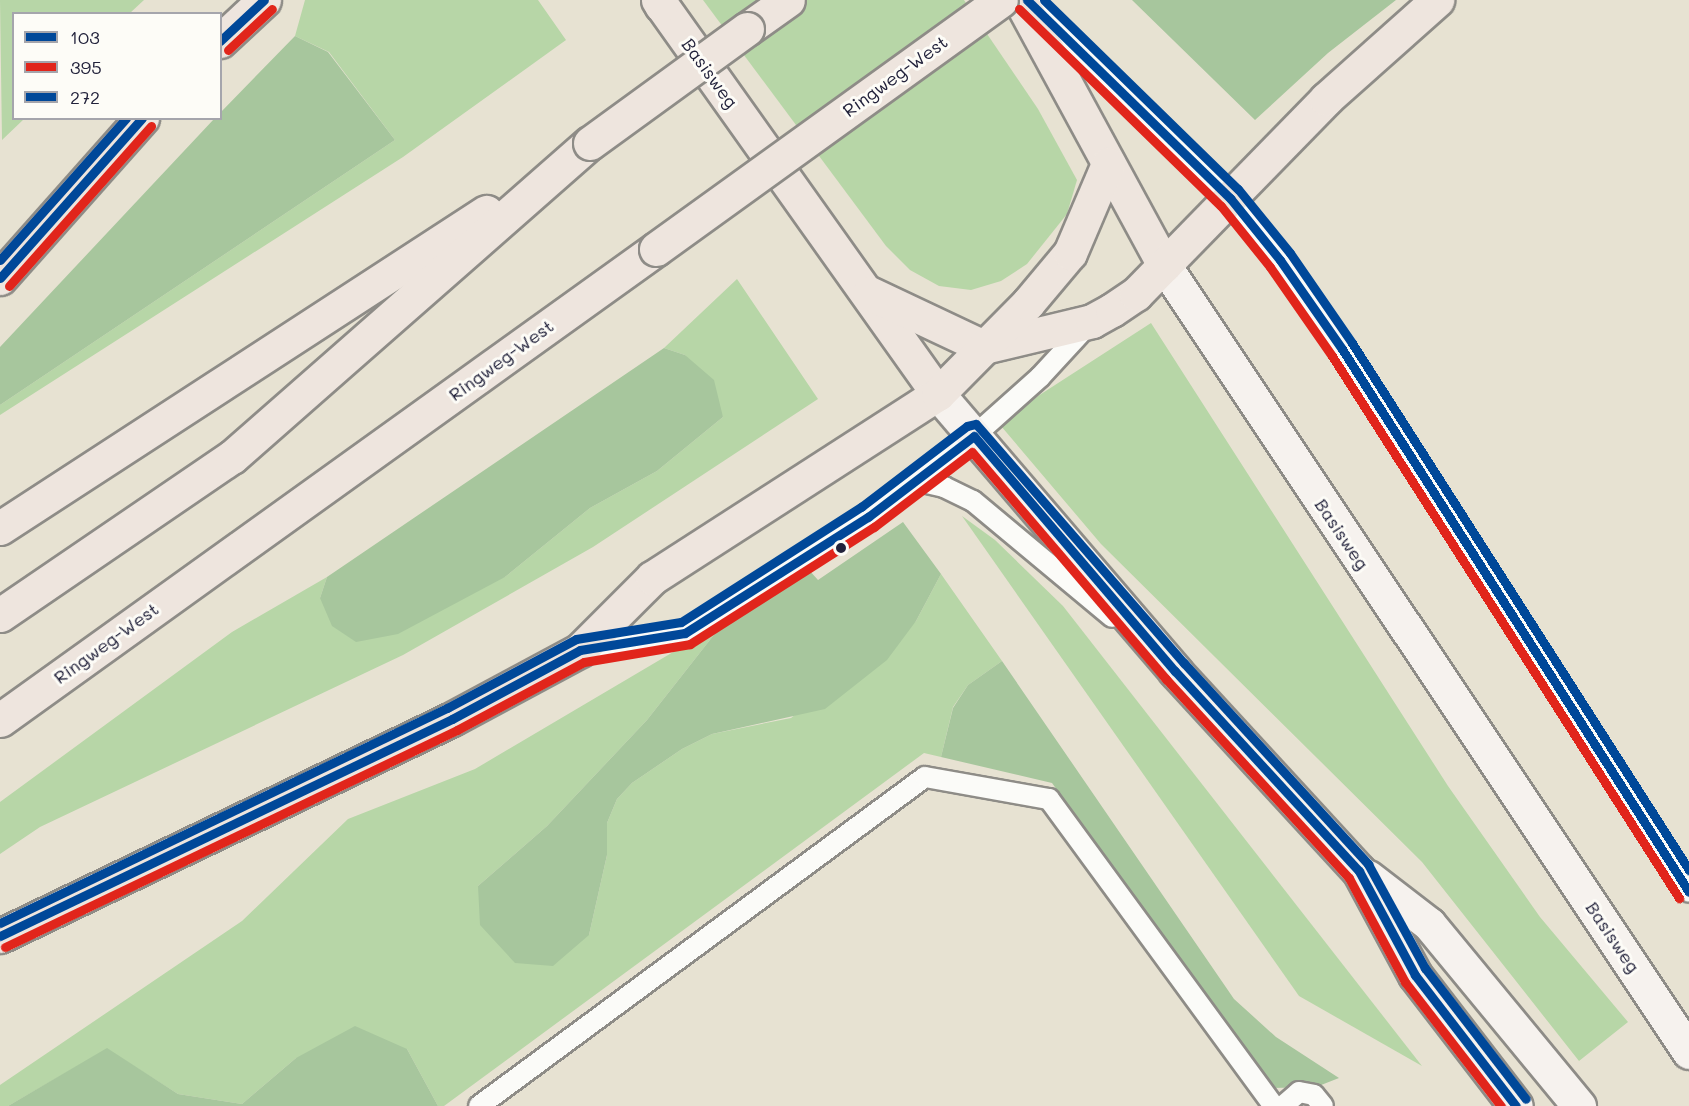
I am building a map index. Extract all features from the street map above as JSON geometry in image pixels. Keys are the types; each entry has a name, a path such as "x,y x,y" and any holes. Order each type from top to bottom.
{"main road":[{"path":"222,39 264,0"},
{"path":"0,528 590,143 788,0"},
{"name":"Ringweg-West","path":"0,720 1002,0"},
{"name":"Basisweg","path":"1020,0 1164,265 1688,1053"},
{"path":"869,293 984,347 1092,321 1136,294 1326,99 1437,0"},
{"name":"Basisweg","path":"660,2 869,293 938,394 1175,671 1359,871 1415,975 1499,1091 1516,1106"},
{"path":"0,279 140,120"},
{"path":"0,615 232,457 590,143"},
{"path":"0,936 452,719 580,650 652,578 938,394 1070,253 1108,164"},
{"path":"0,714 40,690"},
{"path":"1359,871 1429,924 1579,1106"}],"lane":[{"path":"1027,0 1230,198 1280,260 1342,349 1689,892"},
{"path":"580,650 685,633 868,517 974,436 1040,377 1092,321"},
{"path":"918,481 944,487 973,501 1175,671"},
{"path":"479,1106 925,777 1049,799 1274,1106"},
{"path":"1283,1106 1299,1092 1314,1095 1323,1106"}],"green space":[{"path":"0,0 144,0 131,12 12,12 12,120 23,120 2,140"},
{"path":"305,0 538,0 566,40 403,157 0,415 0,405 395,140 329,52 295,36"},
{"path":"703,0 964,0 1038,109 1077,180 1067,214 1027,264 1001,281 971,290 939,286 910,270 886,246"},
{"path":"1132,0 1396,0 1328,53 1255,120"},
{"path":"295,36 328,52 395,140 0,405 0,347 213,120 222,120 222,111"},
{"path":"737,279 818,399 593,547 403,655 40,827 0,854 0,802 232,632 327,577 320,598 505,577 590,508 657,471 723,417 685,355 664,348"},
{"path":"1151,323 1448,786 1540,917 1628,1022 1579,1061 1422,862 1101,544 1001,426 1038,396"},
{"path":"664,348 685,355 714,380 723,417 657,471 590,508 505,577 398,634 356,642 332,626 320,598 327,577"},
{"path":"962,516 995,540 1063,606 1422,1066 1299,996"},
{"path":"903,522 941,574 916,621 887,660 825,709 712,734 682,749 632,783 617,799 607,823 607,855 589,935 553,966 515,963 480,925 478,886 547,826 647,720 724,622 809,570 818,580"},
{"path":"941,574 1002,661 968,685 953,707 941,757 924,753 444,1106 438,1106 407,1049 296,1058 242,1104 178,1094 107,1049 8,1106 0,1106 0,1085 242,921 348,819 475,769 724,622 647,720 547,826 478,886 589,935 607,855 607,823 617,799 632,783 682,749 712,734 791,718 916,621"},
{"path":"1002,661 1234,999 1276,1037 1339,1078 1316,1087 1272,1088 1052,783 941,757 953,708 968,685"},
{"path":"355,1026 407,1049 438,1106 8,1106 107,1048 178,1094 242,1104 296,1058"}],"transit line":[{"name":"103","path":"222,39 264,0"},
{"name":"103","path":"1027,0 1230,198 1280,260 1342,349 1689,892"},
{"name":"272","path":"1044,0 1238,189 1290,253 1352,343 1689,870"},
{"name":"395","path":"228,50 272,9"},
{"name":"395","path":"1019,9 1221,206 1270,267 1332,356 1679,898"},
{"name":"272","path":"0,260 124,120"},
{"name":"103","path":"0,278 140,120"},
{"name":"395","path":"9,286 151,126"},
{"name":"272","path":"0,923 447,708 576,639 681,622 861,507 967,426 976,424 1184,663 1368,864 1425,968 1526,1099"},
{"name":"103","path":"974,436 1175,671 1359,871 1415,975 1516,1106"},
{"name":"103","path":"0,936 452,719 580,650 685,633 868,517 974,436"},
{"name":"395","path":"5,947 457,730 584,662 690,644 874,527 972,452 1166,679 1349,878 1405,982 1501,1106"}]}
